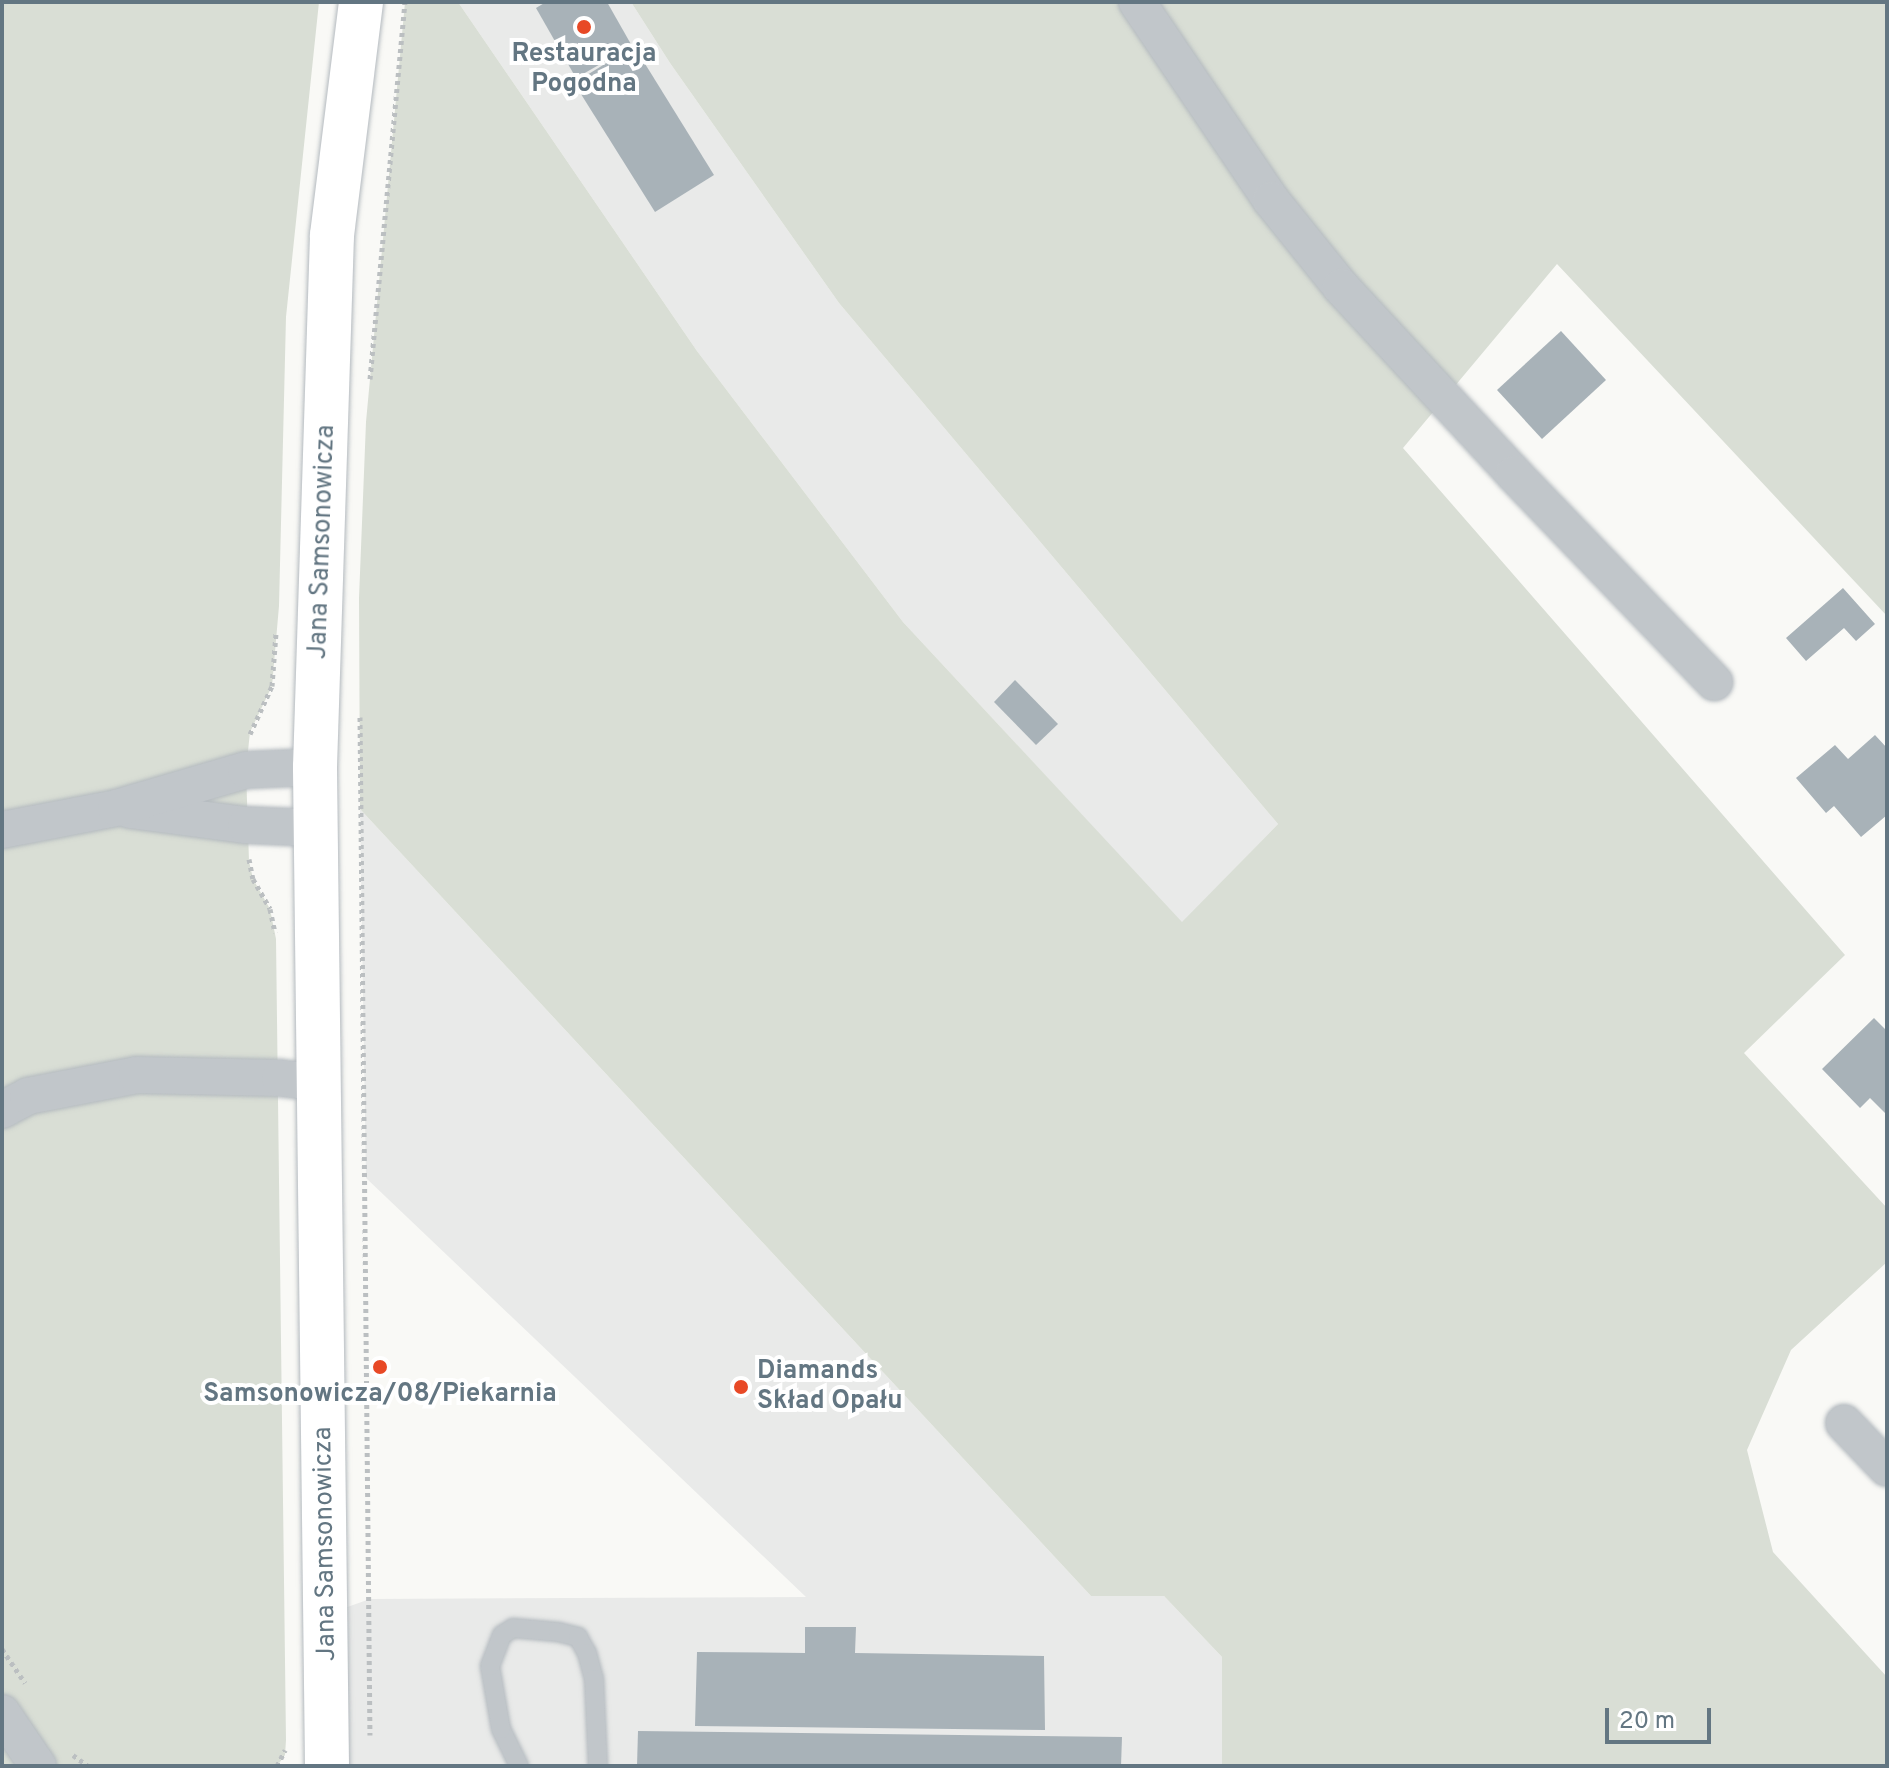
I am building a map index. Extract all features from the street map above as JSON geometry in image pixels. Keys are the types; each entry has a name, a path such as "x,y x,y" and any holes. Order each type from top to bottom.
{"main road":[{"name":"Jana Samsonowicza","path":"327,1766 315,767 332,235 361,2"}],"street":[{"path":"1137,2 1271,200 1341,287 1514,474 1714,682"},
{"path":"2,830 116,808 246,770 315,767"},
{"path":"116,808 246,825 315,828"},
{"path":"2,1110 28,1096 137,1075 280,1078 319,1083"},
{"path":"1844,1423 1887,1468"},
{"path":"2,1713 38,1766"}],"lane":[{"path":"519,1766 501,1729 490,1666 502,1635 513,1628 578,1637 587,1653 594,1679 598,1766"}],"path":[{"path":"369,391 405,2"},
{"path":"360,704 370,1739"},
{"path":"236,856 249,861"}],"shaded area":[{"path":"2,2 319,2 286,317 279,606 272,686 250,732 246,770 249,861 253,879 270,909 276,939 286,1740 285,1755 277,1766 2,1766"},
{"path":"405,2 458,2 697,351 903,622 1182,922 1278,824 839,303 670,63 631,2 1887,2 1887,616 1557,264 1403,448 1845,955 1744,1053 1887,1208 1887,1262 1791,1350 1747,1450 1773,1552 1887,1677 1887,1766 1222,1766 1222,1657 1164,1596 1091,1596 360,809 359,598 366,422"},
{"path":"458,2 631,2 670,63 839,303 1278,824 1182,923 903,622 697,351"},
{"path":"360,809 1091,1596 1164,1596 1222,1657 1222,1766 329,1766 336,1611 370,1599 806,1597 366,1178"}],"building":[{"name":"Restauracja Pogodna","path":"546,2 607,2 632,46 576,78 536,8"},
{"path":"634,46 714,175 655,212 574,83"},
{"path":"1561,331 1606,380 1542,439 1497,390"},
{"path":"1843,588 1875,624 1856,641 1844,628 1806,661 1786,638"},
{"path":"1015,680 1058,724 1036,745 994,702"},
{"path":"1875,735 1887,748 1887,815 1861,837 1834,806 1826,813 1796,778 1835,745 1848,759"},
{"path":"1874,1018 1887,1031 1887,1115 1870,1098 1860,1108 1822,1069"},
{"path":"805,1627 856,1627 855,1653 1044,1656 1045,1730 695,1726 697,1652 805,1653"},
{"path":"638,1731 1122,1737 1121,1766 637,1766"}],"place":[{"name":"Restauracja Pogodna","path":"584,27"},
{"name":"Samsonowicza/08/Piekarnia","path":"380,1367"},
{"name":"Diamands Skład Opału","path":"741,1387"}]}
